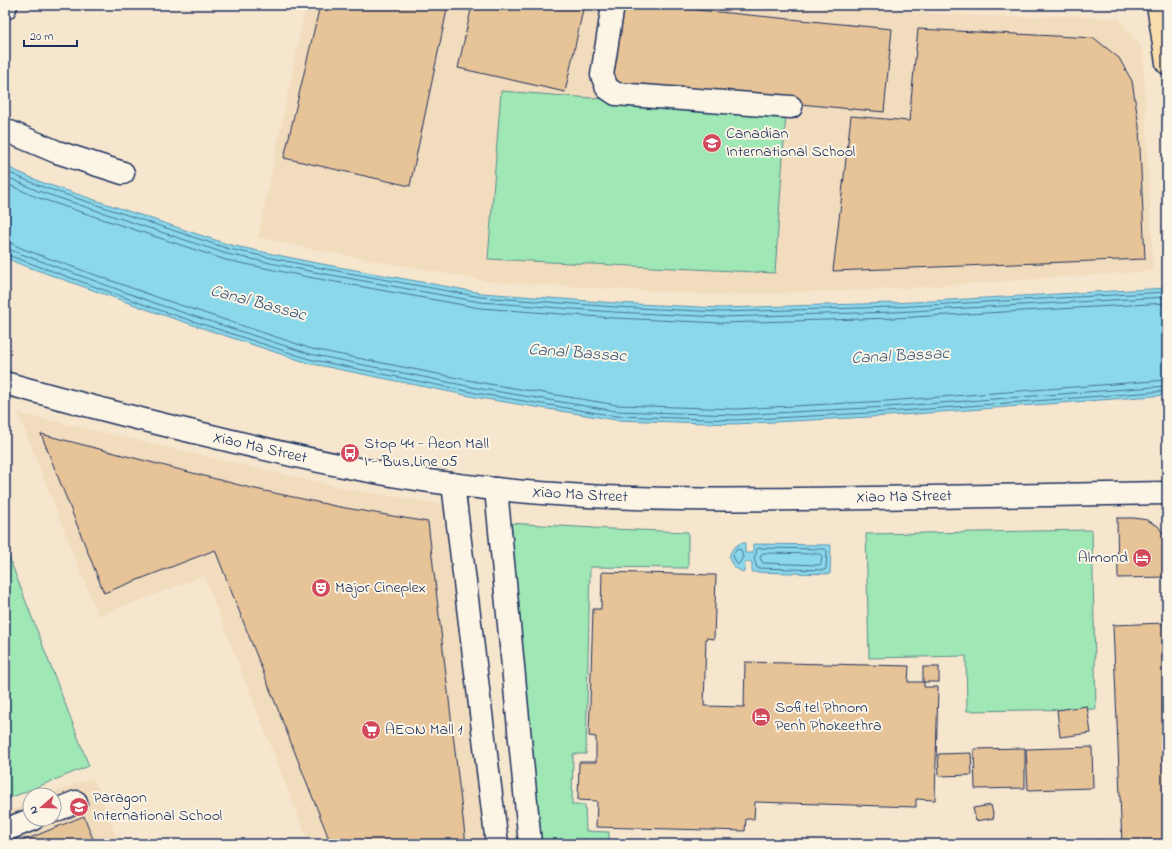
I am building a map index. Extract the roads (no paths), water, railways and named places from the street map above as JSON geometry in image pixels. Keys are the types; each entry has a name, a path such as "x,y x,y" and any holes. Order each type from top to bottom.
{"main road":[{"path":"1158,5 1167,64"}],"street":[{"path":"613,5 602,75 607,88 616,94 791,107"},
{"path":"5,130 57,152 122,173"},
{"name":"Xiao Ma Street","path":"5,383 127,416 348,468 452,484 496,489 613,498 778,500 1167,493"},
{"path":"452,484 497,844"},
{"path":"496,489 530,844"},
{"path":"62,808 76,802"},
{"path":"5,830 22,823"}],"water":[{"name":"Canal Bassac","path":"5,166 41,182 230,245 311,262 482,293 615,303 721,308 894,303 1167,288 1167,395 888,416 736,424 616,420 480,398 308,363 160,314 17,263 5,257"},
{"path":"741,543 745,543 745,553 753,553 753,544 831,545 830,574 752,572 752,562 745,562 744,572 738,570 731,563 730,554 736,546"}],"place":[{"name":"Canadian International School","path":"712,143"},
{"name":"Stop 44 - Aeon Mall I - Bus Line 05","path":"350,453"},
{"name":"Almond","path":"1142,558"},
{"name":"Major Cineplex","path":"321,588"},
{"name":"Sofitel Phnom Penh Phokeethra","path":"761,717"},
{"name":"AEON Mall 1","path":"371,730"},
{"name":"Paragon International School","path":"79,807"}]}
